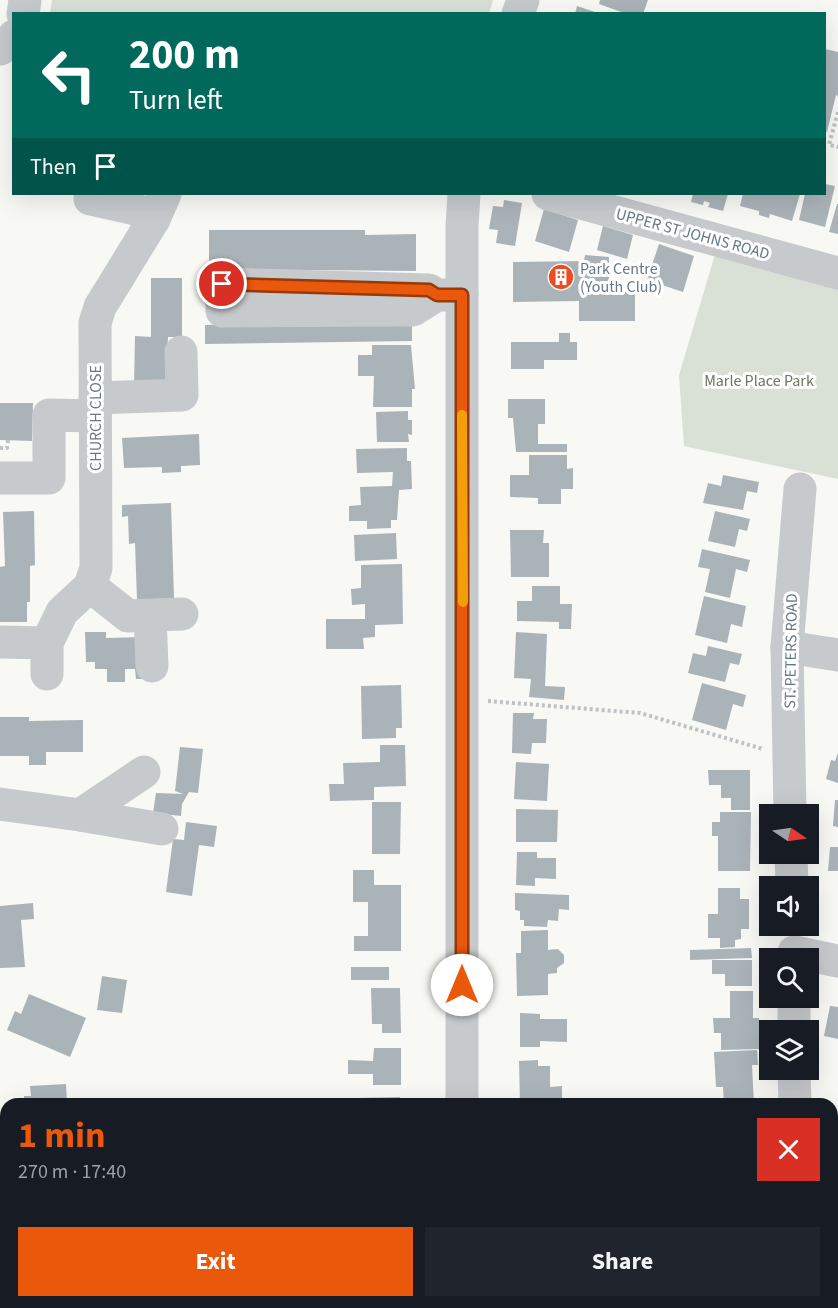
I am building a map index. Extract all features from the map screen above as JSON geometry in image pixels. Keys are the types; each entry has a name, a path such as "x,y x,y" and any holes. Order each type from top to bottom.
{"street":[{"path":"0,50 12,39"},
{"path":"462,1098 463,699 450,295 464,195"},
{"name":"UPPER ST JOHNS ROAD","path":"552,195 838,273"},
{"path":"90,200 135,208 160,206"},
{"name":"CHURCH CLOSE","path":"90,586 96,568 95,323 100,307 160,206"},
{"path":"222,284 429,290 450,295 413,310 222,311 222,284"},
{"path":"0,478 49,478 49,415 182,395 181,352"},
{"name":"ST. PETERS ROAD","path":"790,804 787,647 800,489"},
{"path":"0,642 47,659 62,612 90,586 129,616 166,615 152,666"},
{"path":"787,647 838,655"},
{"path":"80,815 144,772"},
{"path":"0,804 162,829"},
{"path":"793,945 838,961"},
{"path":"794,1080 795,1098"}],"path":[{"path":"838,112 829,145 838,147"},
{"path":"0,448 7,448 8,440"},
{"path":"463,699 640,713 788,756"}],"green space":[{"path":"52,0 493,0 490,12 50,12"},
{"name":"Marle Place Park","path":"716,251 838,285 838,479 684,446 679,375"}],"building":[{"path":"600,0 648,0 644,12 621,12 599,4"},
{"path":"577,6 595,12 576,12"},
{"path":"826,49 838,52 838,96 836,95 827,132"},
{"path":"826,184 835,186 825,227 799,220 805,195 826,195"},
{"path":"693,195 728,195 723,211 708,207 710,203 704,201 703,205 691,202"},
{"path":"743,195 800,195 792,221 770,214 769,218 759,215 759,211 740,206"},
{"path":"504,200 522,203 515,246 496,243 498,230 489,229 493,206 503,207"},
{"path":"838,204 838,234 829,232"},
{"path":"544,209 578,220 569,252 535,241"},
{"path":"603,226 633,235 627,259 597,250"},
{"path":"209,230 365,230 365,235 416,234 416,271 209,269"},
{"path":"659,244 694,256 683,292 647,280"},
{"name":"Park Centre (Youth Club)","path":"585,255 609,257 609,292 635,292 635,321 579,321 579,301 513,302 513,262 584,261"},
{"path":"151,278 182,278 182,337 168,337 166,389 134,389 135,336 151,337"},
{"path":"412,322 412,341 205,344 205,325"},
{"path":"559,333 570,333 570,342 577,342 577,360 544,360 544,369 511,369 511,342 559,342"},
{"path":"372,345 411,345 415,389 412,389 412,407 373,407 374,376 358,376 358,355 372,355"},
{"path":"508,399 545,399 545,424 538,424 538,444 567,444 567,452 516,452 513,418 508,418"},
{"path":"0,403 33,403 32,441 0,440"},
{"path":"408,411 408,420 412,420 412,435 408,434 409,442 377,442 376,412"},
{"path":"199,434 200,465 181,466 181,472 162,473 162,467 124,468 122,438"},
{"path":"407,448 407,461 411,461 412,489 399,490 397,520 391,520 391,528 367,529 367,521 349,521 349,506 361,505 360,487 392,486 393,472 357,473 356,449"},
{"path":"529,455 567,455 567,469 573,468 573,489 561,489 561,504 538,504 538,498 510,497 510,475 529,475"},
{"path":"723,475 759,482 757,493 747,491 743,510 703,503 708,483 721,486"},
{"path":"171,503 174,598 137,600 135,543 129,544 128,516 122,517 122,505"},
{"path":"34,511 35,565 30,566 30,602 27,602 27,622 0,622 0,567 5,566 3,512"},
{"path":"715,511 750,519 747,531 739,529 735,547 708,541"},
{"path":"510,530 544,530 543,543 549,543 549,577 511,577"},
{"path":"396,533 397,559 355,561 354,535"},
{"path":"702,549 750,560 747,572 736,569 730,598 705,592 710,569 698,567"},
{"path":"402,564 403,624 375,625 375,637 363,638 364,649 326,649 326,619 365,619 365,604 352,605 351,589 361,588 361,565"},
{"path":"532,586 560,586 560,604 572,604 571,629 559,629 559,622 517,621 517,601 532,601"},
{"path":"704,596 746,606 742,627 731,624 727,643 695,635"},
{"path":"85,632 106,632 106,638 144,637 145,679 136,679 135,669 125,669 125,682 107,682 107,669 95,669 95,662 86,662"},
{"path":"516,632 547,634 545,686 565,687 564,700 529,697 531,679 514,678"},
{"path":"708,646 742,654 739,665 730,663 725,682 688,673 693,653 706,656"},
{"path":"702,683 746,695 743,707 733,704 726,730 692,720"},
{"path":"401,685 402,728 396,728 396,738 362,739 361,686"},
{"path":"513,713 534,713 533,719 547,719 546,743 532,743 531,754 512,753"},
{"path":"0,717 29,717 29,721 83,720 83,752 46,752 46,765 29,765 29,756 0,756"},
{"path":"380,745 405,745 406,786 374,787 374,800 330,801 329,784 344,784 343,763 380,762"},
{"path":"180,747 203,749 198,793 189,792 182,804 181,816 153,813 156,793 183,794 175,791"},
{"path":"838,753 838,783 826,779 831,760 835,761"},
{"path":"516,762 549,764 547,801 514,799"},
{"path":"708,770 750,770 750,810 731,810 731,798 721,798 721,785 709,785"},
{"path":"835,800 838,800 838,827 833,826"},
{"path":"372,802 401,802 400,854 372,854"},
{"path":"516,809 558,810 557,842 516,842"},
{"path":"720,812 751,812 750,871 718,871 718,836 712,836 712,822 720,822"},
{"path":"186,822 217,826 214,847 199,845 192,896 166,892 173,839 184,840"},
{"path":"830,847 838,847 838,871 828,871"},
{"path":"517,852 537,852 537,858 556,858 556,879 535,878 535,886 516,885"},
{"path":"353,870 374,870 374,885 401,885 401,951 354,951 354,936 368,936 368,902 353,902"},
{"path":"718,888 740,888 740,899 749,899 749,929 741,929 741,939 735,940 735,947 720,948 720,938 708,938 708,914 718,914"},
{"path":"515,893 569,895 569,910 559,909 558,921 548,920 547,927 524,926 524,920 520,920 520,911 515,910"},
{"path":"33,903 34,919 21,920 25,967 0,968 0,906"},
{"path":"548,930 548,950 558,949 564,955 564,963 557,968 557,973 548,974 548,995 517,996 516,953 521,953 521,931"},
{"path":"751,948 752,958 690,960 690,950"},
{"path":"712,960 752,960 752,986 725,986 725,974 712,974"},
{"path":"351,967 389,967 389,980 351,980"},
{"path":"102,976 127,980 122,1013 97,1010"},
{"path":"371,988 400,988 401,1033 382,1033 382,1024 372,1024"},
{"path":"730,991 753,991 753,1018 759,1018 759,1049 721,1050 721,1033 714,1033 713,1018 730,1018"},
{"path":"29,994 86,1018 70,1057 7,1030 15,1011 21,1014"},
{"path":"830,1006 838,1007 838,1039 824,1036"},
{"path":"520,1013 540,1014 540,1019 567,1019 567,1042 540,1041 540,1047 520,1047"},
{"path":"374,1048 401,1048 401,1085 373,1085 373,1074 348,1074 348,1060 373,1061"},
{"path":"757,1050 758,1065 752,1065 754,1098 724,1098 723,1087 716,1087 714,1052"},
{"path":"538,1060 538,1066 550,1066 550,1087 562,1086 562,1098 520,1098 519,1061"},
{"path":"66,1084 67,1098 24,1098 24,1096 31,1096 30,1086"}],"slow traffic":[{"path":"462,415 463,602"}],"place":[{"name":"Park Centre (Youth Club)","path":"561,277"}],"route":[{"path":"222,284 429,290 437,295 462,295 462,985"}]}
